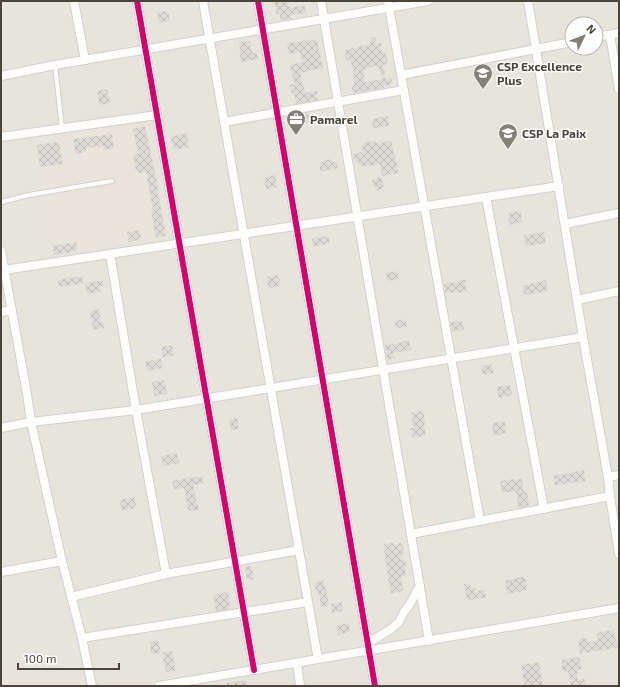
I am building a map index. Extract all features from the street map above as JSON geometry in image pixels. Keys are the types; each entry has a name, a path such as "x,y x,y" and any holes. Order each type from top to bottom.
{"street":[{"path":"74,1 85,60"},
{"path":"137,1 254,670"},
{"path":"203,1 318,659"},
{"path":"258,1 375,686"},
{"path":"321,1 429,641"},
{"path":"1,76 55,65 324,19 389,4 428,1"},
{"path":"528,1 577,300 608,477 619,553"},
{"path":"389,4 480,521"},
{"path":"604,36 619,33"},
{"path":"610,35 619,89"},
{"path":"401,75 564,44"},
{"path":"224,122 404,90"},
{"path":"1,137 157,115"},
{"path":"4,270 559,186"},
{"path":"486,197 544,509"},
{"path":"565,224 619,213"},
{"path":"1,252 31,422 92,686"},
{"path":"110,254 136,410 166,574"},
{"path":"577,300 619,291"},
{"path":"1,312 11,310"},
{"path":"1,428 31,422 136,410 584,337"},
{"path":"608,477 619,475"},
{"path":"411,534 610,496"},
{"path":"71,597 166,574 299,550"},
{"path":"1,572 62,561"},
{"path":"368,647 399,622 420,586"},
{"path":"82,638 308,602"},
{"path":"159,686 318,659 368,647 429,641 619,608"},
{"path":"296,663 300,686"}],"lane":[{"path":"55,65 62,129"},
{"path":"1,202 29,195 112,181"}],"shaded area":[{"path":"1,1 619,1 619,686 1,686"},
{"path":"148,123 168,237 54,255 34,142"}],"building":[{"path":"275,1 288,1 290,8 304,5 307,13 291,15 291,19 280,20 280,14 276,14"},
{"path":"168,11 170,21 159,23 157,12"},
{"path":"375,37 376,44 381,43 382,52 385,51 388,64 383,65 386,79 391,78 392,84 383,86 384,88 353,93 353,70 350,59 346,60 345,50 370,45 370,38","holes":["378,66 383,79 365,82 363,70"]},
{"path":"311,39 311,41 317,39 323,68 300,73 305,92 317,91 318,100 296,104 294,93 292,93 289,85 294,84 290,65 302,62 300,52 289,54 287,44"},
{"path":"250,41 252,53 257,52 258,59 241,62 239,42"},
{"path":"107,89 110,103 100,105 97,91"},
{"path":"308,113 310,122 294,125 299,116"},
{"path":"388,116 389,126 373,128 372,119"},
{"path":"145,126 158,187 166,236 156,238 151,210 153,210 146,172 139,173 136,171 133,155 138,153 133,129"},
{"path":"186,133 189,147 174,150 171,137"},
{"path":"112,134 114,148 103,150 103,146 86,148 86,152 76,154 73,139"},
{"path":"376,141 376,143 391,141 399,173 382,176 380,164 363,167 354,160 353,154 363,152 362,143"},
{"path":"57,142 58,144 59,143 63,164 40,167 37,145"},
{"path":"331,159 332,162 337,162 338,168 320,172 320,162"},
{"path":"275,175 277,187 266,189 263,178"},
{"path":"381,177 384,188 376,191 372,180"},
{"path":"521,211 522,222 509,225 508,213"},
{"path":"139,230 141,239 129,242 127,232"},
{"path":"544,232 546,243 526,246 524,235"},
{"path":"328,236 330,243 314,247 312,239"},
{"path":"76,242 77,251 54,255 52,246"},
{"path":"398,271 399,279 388,281 386,273"},
{"path":"279,275 280,286 268,288 267,277"},
{"path":"82,276 84,283 59,287 58,280"},
{"path":"103,280 104,286 100,286 101,291 87,294 85,283"},
{"path":"458,280 466,280 467,292 445,293 444,284 458,282"},
{"path":"546,280 548,291 525,295 522,286"},
{"path":"99,309 101,323 104,322 104,328 93,330 90,311"},
{"path":"406,319 407,327 396,328 395,321"},
{"path":"462,321 464,330 452,331 451,322"},
{"path":"409,340 411,350 393,353 395,358 388,360 385,344 391,343 391,345"},
{"path":"172,345 174,355 163,357 161,347"},
{"path":"161,359 163,368 147,371 145,362"},
{"path":"491,364 494,373 483,375 481,366"},
{"path":"164,380 167,394 154,396 152,382"},
{"path":"510,385 512,395 499,398 496,387"},
{"path":"423,411 426,435 413,438 410,428 414,428 411,413"},
{"path":"237,418 239,429 231,430 229,419"},
{"path":"505,421 506,433 494,436 492,423"},
{"path":"177,453 179,463 163,466 161,456"},
{"path":"584,470 585,481 555,485 553,476"},
{"path":"202,476 204,483 193,485 198,510 188,511 184,488 174,489 172,481"},
{"path":"522,479 524,493 527,492 529,506 518,507 516,491 502,493 500,481"},
{"path":"135,497 136,508 122,510 120,500"},
{"path":"393,543 393,545 402,543 404,552 400,560 405,559 406,566 404,566 406,576 401,576 403,591 391,593 384,544"},
{"path":"251,566 254,579 247,580 245,567"},
{"path":"524,576 528,590 507,594 505,581"},
{"path":"323,580 329,606 321,607 319,594 318,595 314,583"},
{"path":"464,584 470,584 471,588 475,587 475,591 485,590 486,598 467,600"},
{"path":"228,592 230,609 216,611 213,595"},
{"path":"342,602 343,611 332,613 331,604"},
{"path":"348,623 350,632 338,635 336,626"},
{"path":"614,630 616,642 619,642 619,647 580,654 578,639 586,638 587,642 598,641 597,633"},
{"path":"158,640 161,653 151,654 150,642"},
{"path":"172,651 176,671 166,672 162,653"},
{"path":"579,657 582,669 577,670 578,680 584,679 586,686 571,686 568,671 563,672 561,660"},
{"path":"539,662 544,686 525,686 521,665"},
{"path":"246,680 247,686 228,686 227,683"}],"cycle path":[{"path":"137,1 254,670"},
{"path":"258,1 375,686"}],"place":[{"name":"CSP Excellence Plus","path":"483,90"},
{"name":"Pamarel","path":"296,136"},
{"name":"CSP La Paix","path":"508,150"}]}
